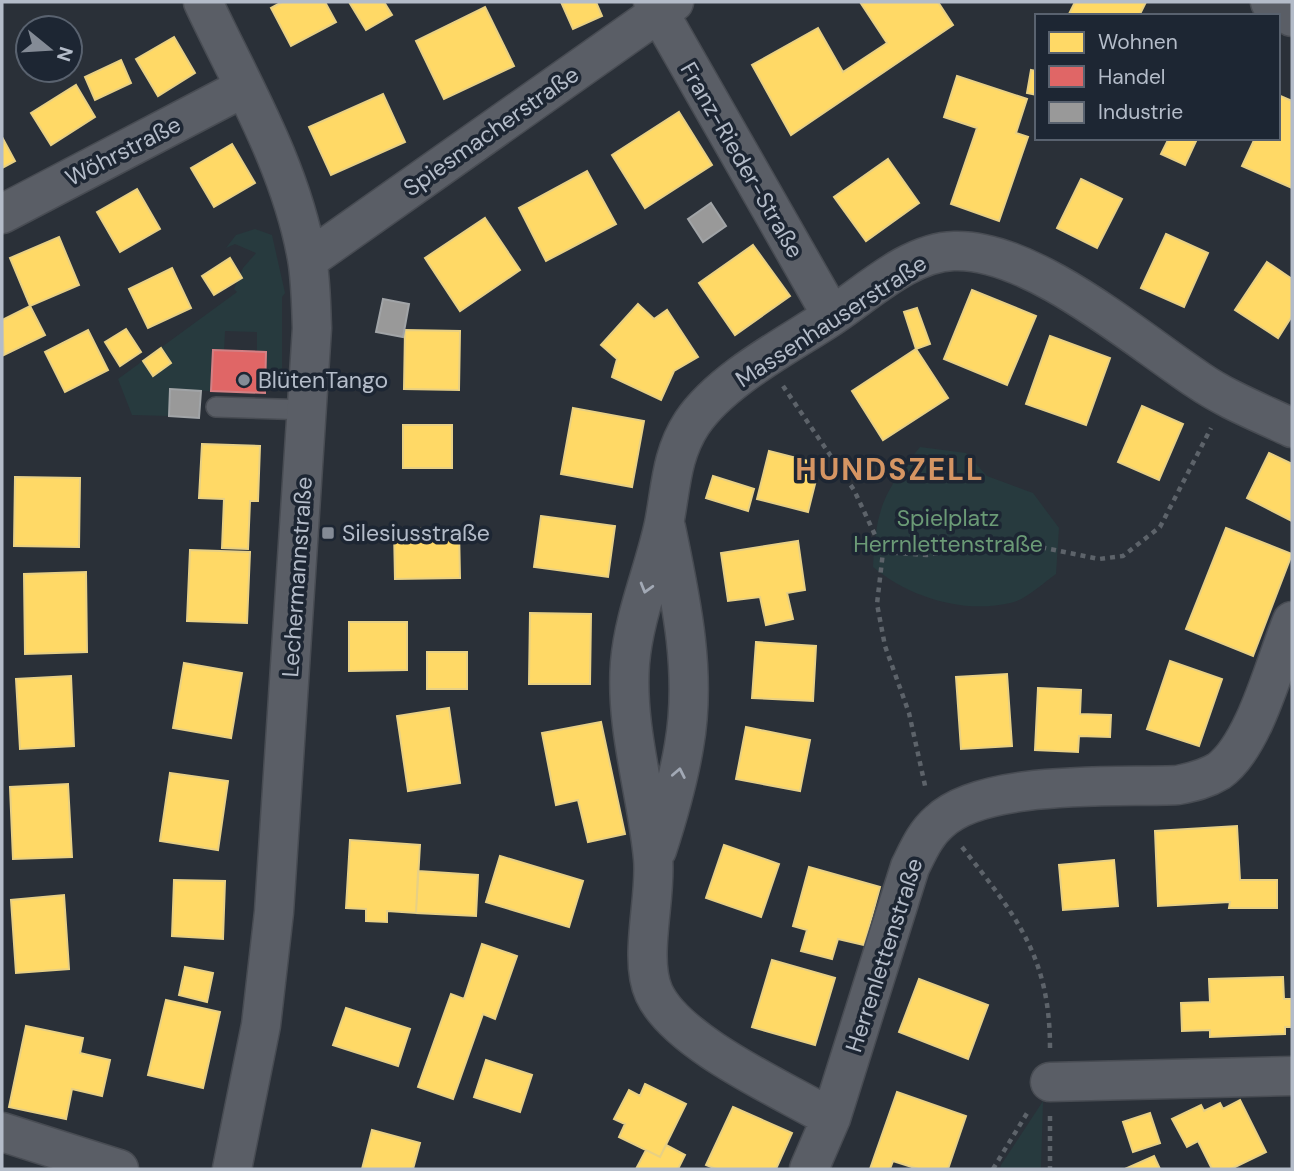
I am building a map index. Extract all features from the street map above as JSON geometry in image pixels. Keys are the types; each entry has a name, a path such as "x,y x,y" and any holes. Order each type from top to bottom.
{"street":[{"name":"Lechermannstraße","path":"203,2 278,158 295,205 308,260 313,327 274,912 261,1025 232,1169"},
{"path":"1270,2 1292,17"},
{"name":"Spiesmacherstraße","path":"308,260 662,6"},
{"name":"Franz-Rieder-Straße","path":"662,6 832,316"},
{"name":"Wöhrstraße","path":"2,214 243,88"},
{"name":"Massenhauserstraße","path":"831,1118 705,1045 667,1013 653,992 649,968 654,862 630,704 630,663 637,622 664,522 668,487 677,452 693,421 722,393 765,360 929,255 953,250 978,252 1001,259 1054,284 1226,396 1292,428"},
{"name":"Massenhauserstraße","path":"654,862 676,789 685,743 688,695 682,610 664,522"},
{"name":"Herrenlettenstraße","path":"809,1169 831,1118 910,867 922,842 939,821 971,801 1012,792 1178,785 1201,781 1221,769 1237,750 1250,727 1292,621"},
{"path":"1050,1082 1292,1076"},
{"path":"2,1132 119,1169"}],"lane":[{"path":"216,407 309,410"}],"path":[{"path":"765,360 854,490 883,552 877,604 885,646 909,713 929,803 939,821 991,884 1036,955 1047,989 1050,1169"},
{"path":"883,552 927,555 996,542 1025,544 1099,559 1123,556 1160,527 1174,505 1226,396"},
{"path":"993,1169 1013,1133 1050,1082"}],"green space":[{"path":"255,229 272,235 285,293 282,297 282,389 265,389 266,353 257,352 257,332 225,331 224,351 211,391 170,389 169,416 132,415 118,379 237,292 234,289 243,268 256,253 235,244 226,248 236,235"},
{"name":"Spielplatz Herrnlettenstraße","path":"920,447 966,453 987,476 1033,493 1059,528 1056,574 1016,601 992,606 974,606 937,600 920,594 887,578 873,567 876,530 884,502 897,477"},
{"path":"1043,1101 1041,1169 1000,1169 1001,1165"}],"building: Wohnen":[{"path":"282,2 325,2 336,22 291,46 271,8"},
{"path":"349,2 384,2 392,15 366,30"},
{"path":"561,2 596,2 602,16 573,29"},
{"path":"860,2 938,2 953,25 791,135 752,65 818,28 843,72 887,43"},
{"path":"1075,2 1146,2 1140,14 1069,14"},
{"path":"485,7 514,66 444,99 416,41"},
{"path":"174,37 195,73 158,96 136,59"},
{"path":"121,60 131,83 95,100 85,77"},
{"path":"1031,70 1035,71 1035,95 1027,93"},
{"path":"957,76 1027,99 1016,133 1028,137 999,221 951,204 977,128 944,117"},
{"path":"76,85 95,117 51,145 31,113"},
{"path":"383,94 405,142 331,175 309,127"},
{"path":"1280,96 1292,101 1292,188 1242,166 1254,140 1280,140"},
{"path":"679,112 712,165 645,208 612,155"},
{"path":"2,137 15,161 2,168"},
{"path":"1168,140 1197,140 1185,165 1161,154"},
{"path":"232,144 255,183 214,207 191,168"},
{"path":"888,159 919,203 866,241 834,197"},
{"path":"587,171 616,224 546,261 519,208"},
{"path":"1081,179 1122,199 1097,248 1057,228"},
{"path":"137,189 160,229 120,252 97,212"},
{"path":"485,218 520,270 460,311 425,258"},
{"path":"1166,234 1208,253 1184,307 1141,288"},
{"path":"59,237 79,285 30,306 10,258"},
{"path":"753,245 790,296 735,335 699,283"},
{"path":"230,258 242,278 214,295 202,276"},
{"path":"1267,262 1292,279 1292,316 1278,338 1235,310"},
{"path":"172,268 191,308 148,328 129,289"},
{"path":"972,290 1036,316 1007,385 944,359"},
{"path":"638,304 654,319 667,310 698,357 674,371 661,400 612,377 617,359 601,345"},
{"path":"30,306 45,335 4,355 2,320"},
{"path":"917,308 930,344 916,349 904,312"},
{"path":"126,329 141,352 120,366 105,342"},
{"path":"88,330 108,370 65,392 45,352"},
{"path":"405,330 460,331 459,390 404,389"},
{"path":"1050,336 1110,358 1086,425 1026,404"},
{"path":"161,348 171,363 153,376 143,361"},
{"path":"916,349 948,398 883,440 852,391"},
{"path":"1142,406 1183,424 1159,480 1118,462"},
{"path":"573,408 644,421 632,487 561,474"},
{"path":"403,425 452,425 452,468 403,468"},
{"path":"202,444 260,446 258,501 250,501 248,549 222,548 224,499 199,498"},
{"path":"769,451 820,464 808,512 757,499"},
{"path":"1269,453 1292,464 1292,521 1247,498"},
{"path":"713,476 754,489 748,511 706,498"},
{"path":"15,477 80,478 79,547 14,546"},
{"path":"541,516 615,526 608,577 534,567"},
{"path":"459,528 460,578 395,579 394,529"},
{"path":"1226,528 1292,554 1253,656 1186,629"},
{"path":"798,541 805,590 787,593 793,619 766,625 760,597 728,601 721,553"},
{"path":"190,550 250,552 247,623 187,621"},
{"path":"86,572 87,652 25,654 24,574"},
{"path":"530,613 591,614 590,684 529,684"},
{"path":"349,622 407,622 407,670 349,671"},
{"path":"756,642 816,646 813,701 752,698"},
{"path":"427,652 467,652 467,689 427,689"},
{"path":"1170,661 1222,679 1199,746 1147,729"},
{"path":"184,663 242,673 231,738 173,728"},
{"path":"1007,674 1012,746 961,749 956,677"},
{"path":"71,676 74,746 20,749 16,679"},
{"path":"1038,688 1081,690 1080,714 1111,715 1110,737 1079,736 1078,752 1035,750"},
{"path":"449,708 460,783 408,791 397,716"},
{"path":"601,722 625,834 588,842 578,800 556,805 542,733"},
{"path":"746,727 810,740 800,791 736,779"},
{"path":"170,773 228,781 218,850 160,841"},
{"path":"68,784 72,857 13,859 10,787"},
{"path":"1237,826 1240,880 1277,880 1277,908 1229,908 1230,902 1158,906 1155,831"},
{"path":"350,840 420,845 416,913 387,911 387,922 366,921 366,909 346,908"},
{"path":"724,845 779,864 761,917 706,898"},
{"path":"500,856 583,881 569,927 486,902"},
{"path":"1114,860 1118,906 1063,910 1059,865"},
{"path":"809,867 880,887 864,945 838,939 832,959 801,951 807,930 793,926"},
{"path":"418,871 478,875 476,916 416,913"},
{"path":"174,880 225,881 223,939 172,936"},
{"path":"64,895 69,969 16,973 11,900"},
{"path":"482,944 517,956 495,1019 483,1014 453,1099 418,1087 451,994 464,999"},
{"path":"772,960 835,978 815,1045 752,1027"},
{"path":"185,967 213,973 207,1002 179,995"},
{"path":"1283,977 1284,999 1292,999 1292,1027 1285,1027 1285,1034 1210,1037 1210,1030 1182,1031 1181,1003 1210,1002 1209,979"},
{"path":"919,979 988,1005 968,1059 899,1032"},
{"path":"166,1000 220,1012 203,1088 148,1075"},
{"path":"346,1008 410,1029 398,1066 333,1045"},
{"path":"26,1026 83,1038 80,1053 110,1060 102,1096 72,1089 66,1119 9,1107"},
{"path":"486,1060 532,1075 520,1112 474,1097"},
{"path":"645,1084 686,1104 660,1157 619,1137 625,1124 614,1119 629,1090 640,1096"},
{"path":"897,1092 966,1116 948,1169 918,1169 893,1161 890,1169 870,1169"},
{"path":"1240,1100 1266,1152 1231,1169 1212,1169 1198,1141 1187,1147 1172,1119 1201,1105 1204,1111 1220,1103 1223,1109"},
{"path":"733,1107 792,1133 776,1169 716,1169 706,1165"},
{"path":"1150,1113 1160,1143 1133,1152 1123,1122"},
{"path":"372,1130 420,1143 413,1169 362,1169"},
{"path":"666,1145 685,1155 678,1169 636,1169 646,1150 660,1157"},
{"path":"1154,1156 1160,1169 1125,1169"}],"building: Handel":[{"path":"213,350 266,352 265,393 211,391"}],"building: Industrie":[{"path":"711,203 726,226 703,242 688,219"},
{"path":"383,299 409,304 403,337 376,332"},
{"path":"170,389 201,391 199,418 169,416"}],"place":[{"name":"BlütenTango","path":"244,380"},
{"name":"Silesiusstraße","path":"328,533"}],"district":[{"name":"HUNDSZELL","path":"890,470"}]}
